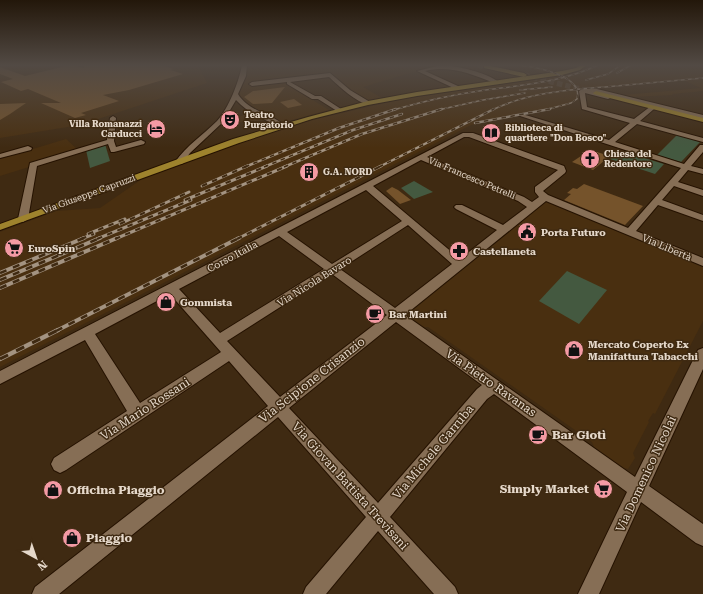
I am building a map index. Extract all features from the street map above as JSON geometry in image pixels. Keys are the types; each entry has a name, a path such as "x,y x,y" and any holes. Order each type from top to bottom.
{"main road":[{"name":"Via Giuseppe Capruzzi","path":"0,227 282,126 368,103 430,93"},
{"path":"597,93 703,119"}],"street":[{"path":"235,93 238,101 245,106 282,126"},
{"path":"179,162 187,151 221,121 232,102 235,93"},
{"path":"305,93 314,98 319,97 338,110"},
{"path":"351,93 368,103"},
{"path":"582,93 584,108 703,140"},
{"path":"597,93 652,108 703,119"},
{"path":"610,143 652,108"},
{"path":"520,115 703,172"},
{"path":"113,118 110,141 114,150 141,142"},
{"name":"Corso Italia","path":"0,378 463,135 470,135 558,166 562,169 562,171 537,190 535,200"},
{"path":"23,219 33,165 110,141"},
{"path":"630,232 703,147"},
{"path":"0,156 28,148"},
{"name":"Via Francesco Petrelli","path":"421,157 535,200 630,232"},
{"path":"673,182 703,193"},
{"path":"366,185 459,264"},
{"name":"Via Scipione Crisanzio","path":"42,594 459,264 504,228 535,200"},
{"path":"657,201 703,218"},
{"path":"459,207 504,228"},
{"name":"Via Nicola Bavaro","path":"219,340 408,221"},
{"name":"Via Pietro Ravanas","path":"280,231 703,536"},
{"name":"Via Libertà","path":"630,232 703,262"},
{"name":"Via Giovan Battista Trevisani","path":"171,288 448,594"},
{"path":"87,332 137,413"},
{"name":"Via Mario Rossani","path":"60,464 230,353"},
{"name":"Via Domenico Nicolai","path":"588,594 703,355"},
{"name":"Via Michele Garruba","path":"313,594 482,394 494,385"}],"shaded area":[{"path":"0,93 178,93 80,125 0,138"},
{"path":"239,93 301,93 329,110 281,123 252,108 240,99"},
{"path":"354,93 373,93 382,98 368,101"},
{"path":"445,93 579,93 578,99 566,106 486,120 469,126 0,367 0,232 56,211 100,208 142,179 234,145 304,122 402,99"},
{"path":"648,93 685,93 672,94 673,95 632,97 623,95"},
{"path":"253,113 267,120 234,123 236,117"},
{"path":"66,139 78,150 29,165 29,167 0,176 0,159"},
{"name":"Mercato Coperto Ex Manifattura Tabacchi","path":"546,202 703,267 703,321 655,414 653,413 648,421 649,422 633,453 635,458 628,469 624,468 594,447 592,442 428,327 424,327 407,315"}],"green space":[{"path":"677,135 700,142 681,162 657,155"},
{"path":"105,144 110,161 90,168 86,150"},
{"path":"621,151 664,164 655,174 610,159"},
{"path":"414,181 433,192 414,199 401,188"},
{"path":"567,271 607,290 579,324 539,301"}],"building":[{"path":"37,93 115,93 103,95 119,101 81,113 86,115 75,118 41,103 61,103"},
{"path":"250,93 280,93 272,103 253,104 244,97"},
{"path":"294,99 302,105 288,108 280,102"},
{"path":"26,103 10,114 0,120 0,104"},
{"name":"Chiesa del Redentore","path":"590,150 610,156 593,170 572,162"},
{"path":"584,184 643,206 625,225 564,200 571,194 567,193 573,188 577,189"},
{"path":"392,187 411,200 400,204 386,191"}],"railway":[{"path":"393,110 470,93"},
{"path":"441,109 525,93"},
{"path":"492,110 505,104 549,93"},
{"path":"546,110 571,103 577,99 577,93"},
{"path":"284,167 362,134 441,109"},
{"path":"546,110 550,109"},
{"path":"245,167 339,128 393,110"},
{"path":"379,167 492,110"},
{"path":"475,123 546,110"},
{"path":"264,167 353,130 402,114"},
{"path":"202,186 247,166"},
{"path":"185,200 267,166"},
{"path":"115,239 287,166"},
{"path":"237,239 381,166"},
{"path":"120,224 189,192"},
{"path":"97,239 191,200"},
{"path":"88,234 125,219"},
{"path":"81,239 94,234"},
{"path":"0,273 84,238"},
{"path":"0,280 100,238"},
{"path":"0,288 117,238"},
{"path":"56,331 239,238"},
{"path":"0,359 56,331"}],"place":[{"name":"Teatro Purgatorio","path":"230,120"},
{"name":"Villa Romanazzi Carducci","path":"156,129"},
{"name":"Biblioteca di quartiere \"Don Bosco\"","path":"491,133"},
{"name":"Chiesa del Redentore","path":"590,159"},
{"name":"G.A. NORD","path":"309,172"},
{"name":"Porta Futuro","path":"527,232"},
{"name":"EuroSpin","path":"14,248"},
{"name":"Castellaneta","path":"459,251"},
{"name":"Gommista","path":"166,302"},
{"name":"Bar Martini","path":"375,314"},
{"name":"Mercato Coperto Ex Manifattura Tabacchi","path":"574,350"},
{"name":"Bar Giotì","path":"538,435"},
{"name":"Simply Market","path":"603,489"},
{"name":"Officina Piaggio","path":"53,490"},
{"name":"Piaggio","path":"72,538"}]}
